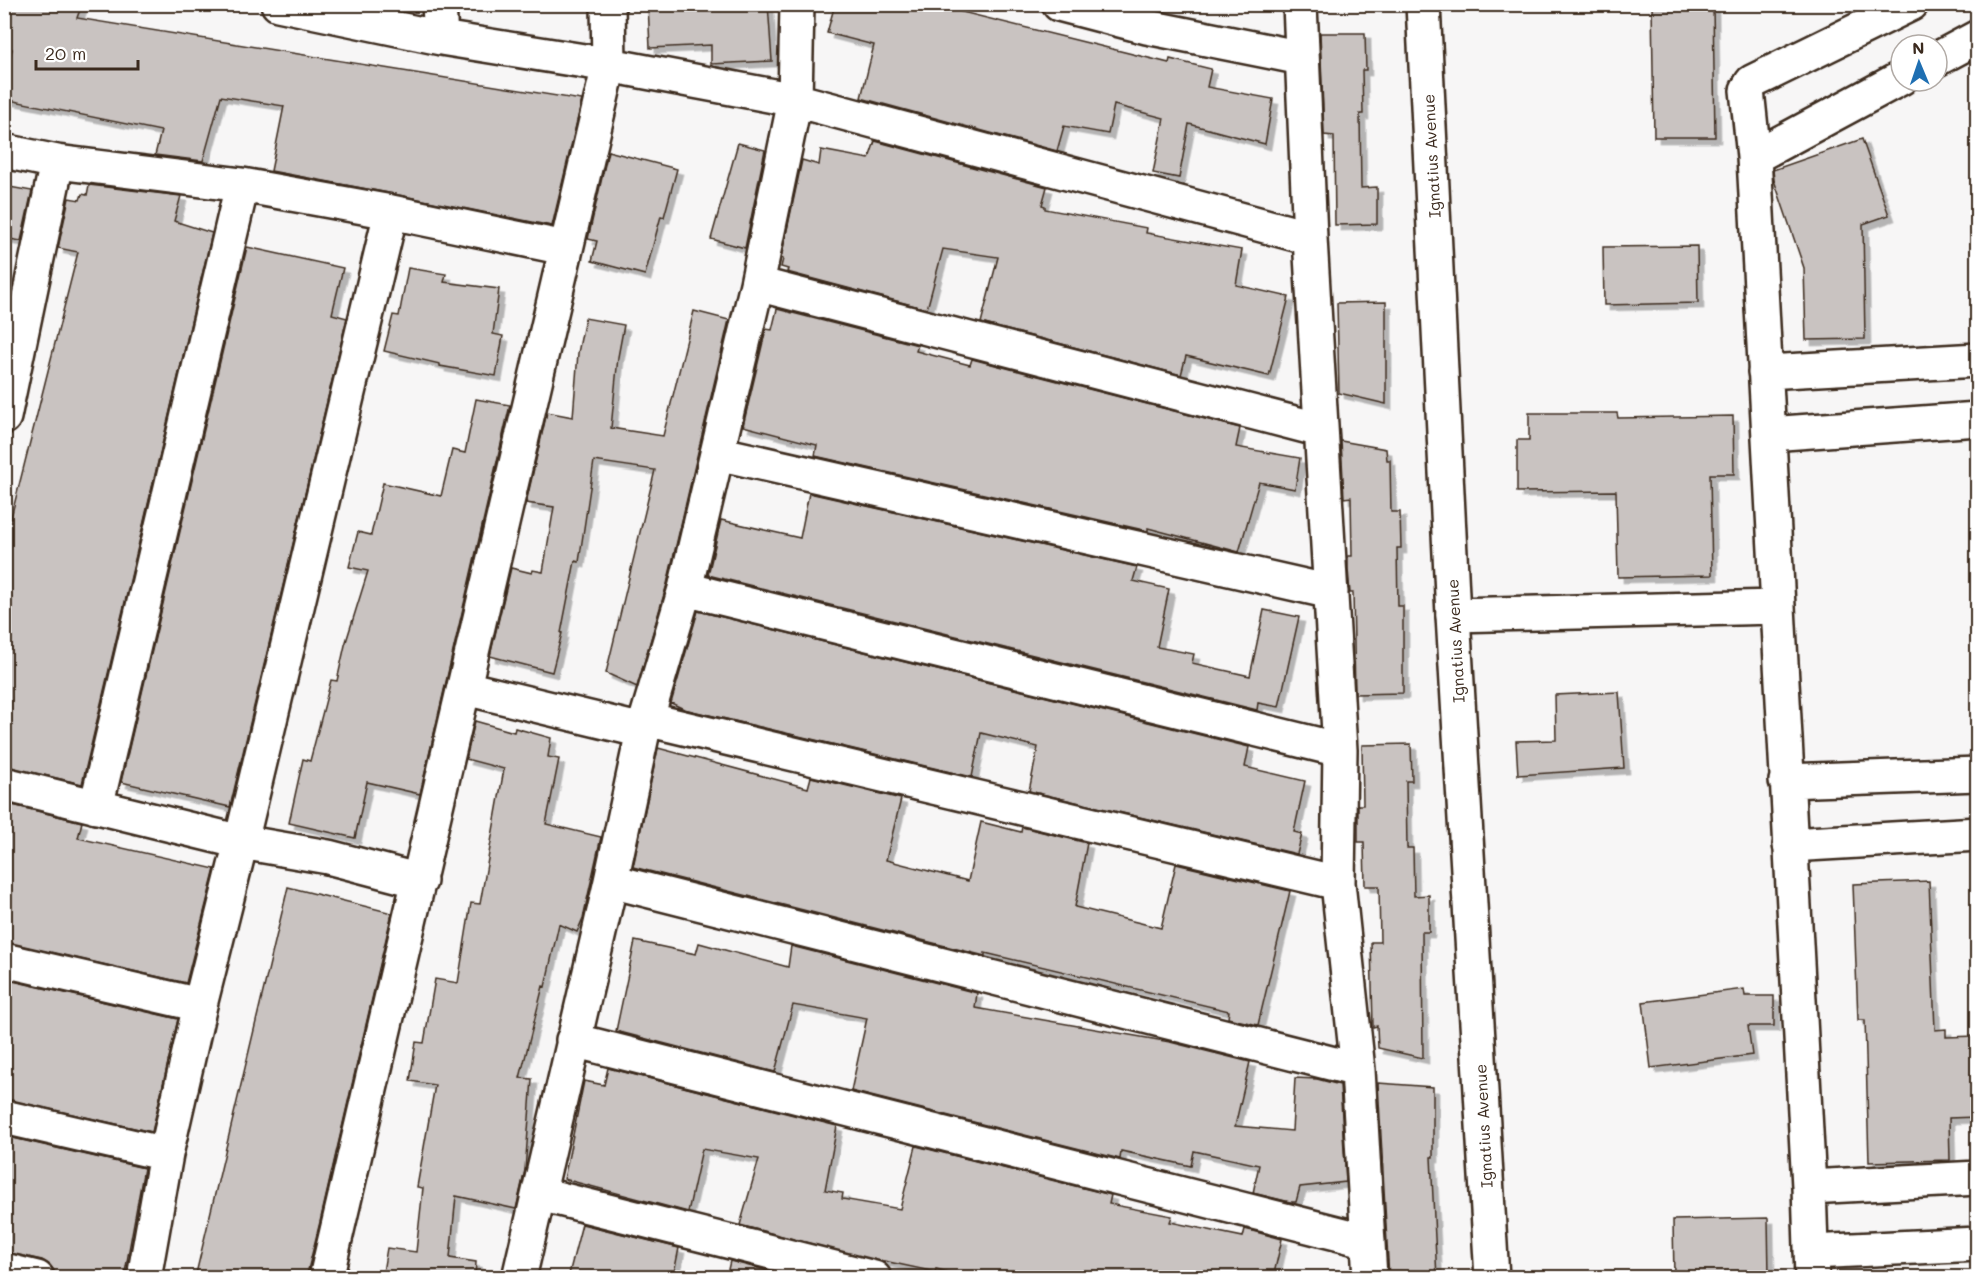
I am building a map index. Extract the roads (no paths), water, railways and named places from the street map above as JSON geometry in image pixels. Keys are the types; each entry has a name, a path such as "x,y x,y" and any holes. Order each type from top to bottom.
{"street":[{"path":"278,4 441,38 609,65 795,100 1310,238"},
{"path":"439,4 441,38"},
{"path":"326,1278 609,65 608,4"},
{"path":"519,1278 611,881 644,725 685,589 757,284 795,100 797,4"},
{"path":"1059,4 1146,16 1302,58"},
{"path":"1299,4 1310,238 1340,750 1338,883 1358,1070 1370,1278"},
{"name":"Ignatius Avenue","path":"1423,4 1453,615 1492,1278"},
{"path":"1911,4 1752,82 1748,90 1754,157 1809,1187 1811,1265 1977,1244"},
{"path":"1949,52 1977,37"},
{"path":"1754,157 1889,84"},
{"path":"4,151 57,162 242,185 391,212 565,248"},
{"path":"4,417 57,162"},
{"path":"96,807 242,185"},
{"path":"144,1278 166,1154 200,1005 391,212"},
{"path":"757,284 1322,430"},
{"path":"1765,372 1977,360"},
{"path":"1768,434 1977,419"},
{"path":"717,453 1330,592"},
{"path":"685,589 1340,750"},
{"path":"1453,615 1777,607"},
{"path":"465,688 644,725 1338,883"},
{"path":"1786,781 1977,774"},
{"path":"4,784 241,842 328,857 420,880"},
{"path":"1790,845 1977,834"},
{"path":"611,881 1358,1070"},
{"path":"4,960 200,1005"},
{"path":"573,1040 1368,1241"},
{"path":"4,1117 166,1154"},
{"path":"1809,1187 1977,1178"},
{"path":"540,1194 874,1278"},
{"path":"4,1270 37,1278"}]}
